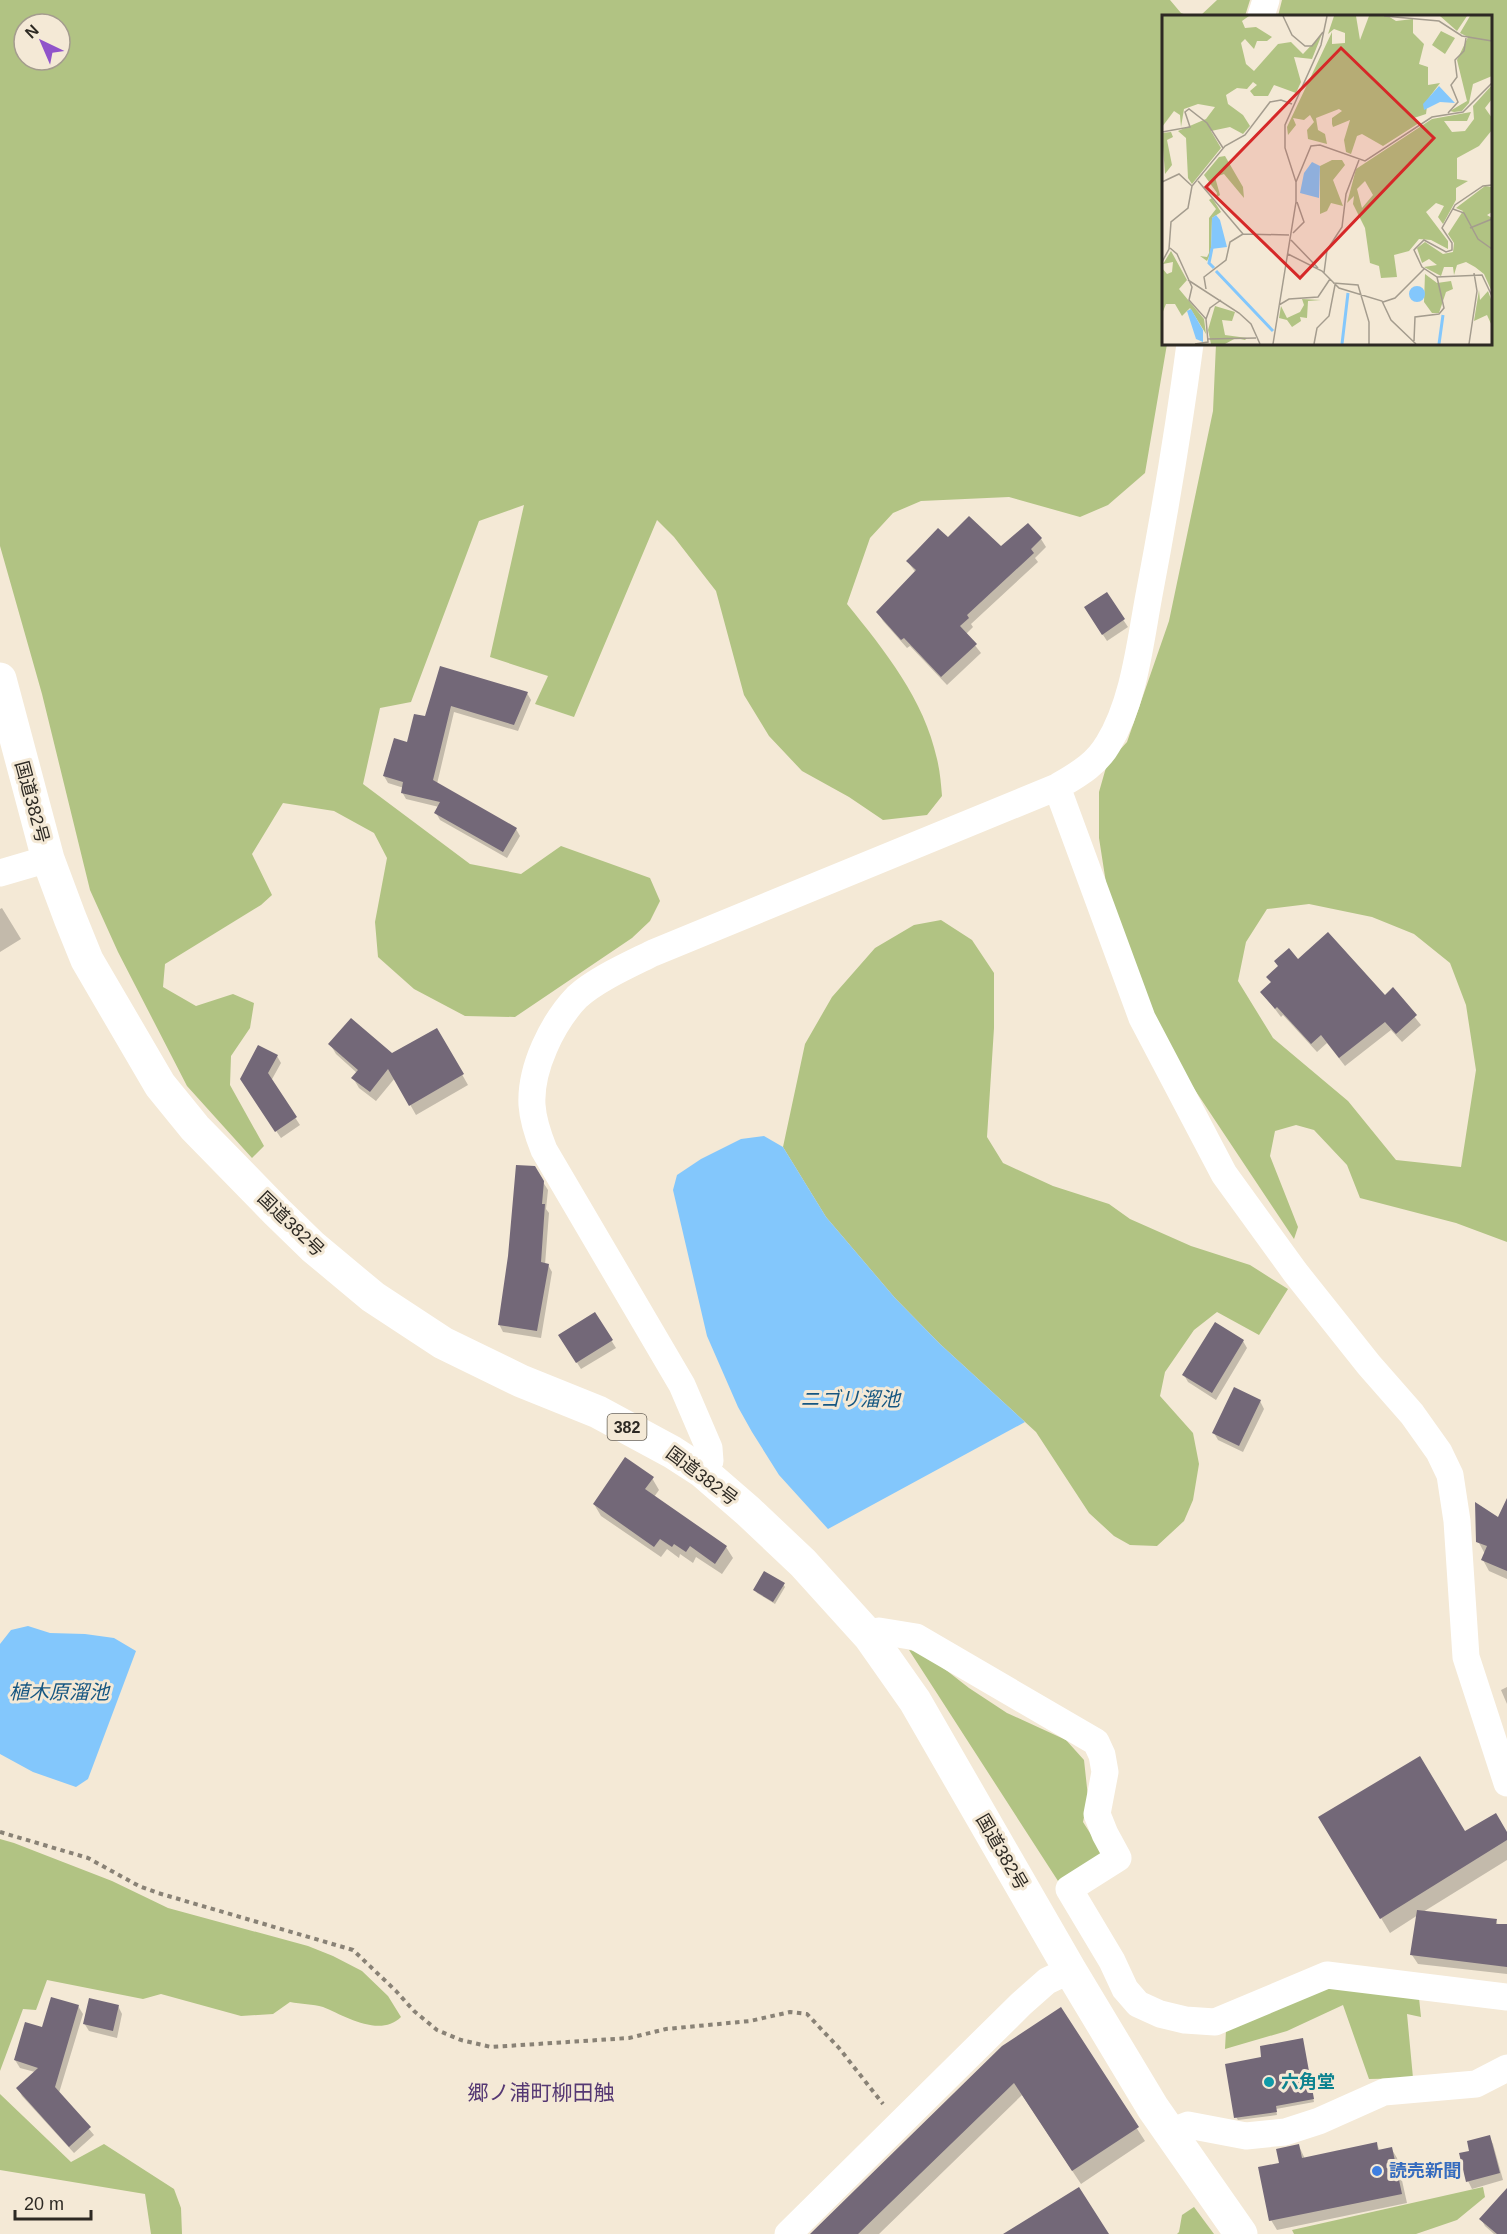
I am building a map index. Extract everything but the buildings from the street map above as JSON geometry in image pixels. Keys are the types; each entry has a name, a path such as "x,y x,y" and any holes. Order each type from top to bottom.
{"highway":[{"name":"国道382号","path":"0,679 48,859 87,960 160,1085 195,1128 313,1247 373,1297 444,1343 521,1381 598,1412 672,1452 703,1472 803,1563 870,1637 915,1701 1070,1970 1153,2108 1241,2234"}],"street":[{"path":"1261,15 1266,0"},
{"path":"703,1472 710,1461 709,1448 682,1384 544,1150 536,1129 532,1106 532,1089 541,1054 557,1020 579,996 613,974 653,953 1057,787 1098,760 1122,717 1137,661 1177,446 1190,345"},
{"path":"1057,787 1142,1018 1224,1174 1295,1272 1369,1365 1412,1414 1439,1452 1450,1475 1457,1521 1466,1657 1507,1783"},
{"path":"0,873 48,859"},
{"path":"870,1637 879,1631 916,1637 1095,1742 1102,1755 1105,1772 1097,1814 1118,1858 1069,1889 1112,1961 1125,1989 1138,2004 1160,2014 1185,2020 1215,2022 1327,1975 1507,1997"},
{"path":"788,2234 1021,2004 1047,1981 1070,1970"},
{"path":"1170,2132 1188,2125 1246,2136 1285,2132 1319,2121 1384,2092 1476,2084 1507,2068"}],"path":[{"path":"0,1832 88,1858 139,1886 158,1893 354,1950 414,2011 438,2030 461,2040 491,2047 629,2038 666,2029 750,2021 790,2012 807,2014 839,2048 900,2124"}],"green space":[{"path":"0,0 1170,0 1181,13 1186,15 1162,15 1162,345 1167,345 1145,473 1108,505 1080,517 1009,497 921,501 893,513 870,538 847,604 889,658 913,696 931,737 939,768 942,796 927,815 883,820 849,797 802,771 769,736 744,695 716,591 674,537 657,520 574,717 535,704 548,676 490,657 524,505 479,521 411,702 380,708 363,784 470,864 521,874 561,846 650,878 660,901 650,921 632,938 515,1017 465,1016 414,989 378,957 375,922 387,858 374,833 334,811 283,803 252,854 272,895 261,905 165,964 163,987 196,1006 233,994 254,1003 250,1028 231,1056 230,1085 264,1146 252,1158 187,1086 118,952 90,890 42,694 0,546"},
{"path":"1217,0 1250,0 1245,15 1201,15"},
{"path":"1282,0 1507,0 1507,1242 1456,1223 1360,1198 1347,1165 1314,1130 1296,1125 1275,1131 1270,1156 1298,1227 1294,1239 1171,1054 1137,981 1106,883 1099,838 1099,792 1107,764 1127,742 1169,621 1213,411 1216,345 1492,345 1492,15 1278,15","holes":["1309,904 1372,917 1414,934 1450,963 1466,1005 1476,1070 1461,1167 1396,1160 1348,1101 1273,1038 1238,981 1246,942 1267,909"]},
{"path":"941,920 972,940 994,973 994,1028 987,1137 1003,1163 1053,1186 1109,1204 1130,1219 1191,1246 1250,1265 1288,1289 1259,1335 1217,1312 1194,1330 1165,1372 1160,1396 1193,1433 1199,1464 1193,1500 1184,1521 1157,1546 1130,1545 1114,1536 1089,1513 1036,1432 940,1344 895,1298 826,1217 783,1147 805,1044 832,997 875,948 914,925"},
{"path":"909,1650 923,1652 969,1688 1007,1713 1066,1740 1084,1760 1088,1797 1083,1822 1104,1855 1058,1881"},
{"path":"0,1839 112,1881 168,1908 308,1946 333,1956 362,1971 388,1996 401,2017 383,2026 373,2025 352,2020 323,2007 290,2002 273,2014 241,2016 161,1994 143,1999 47,1980 36,2010 23,2009 0,2071"},
{"path":"1329,1985 1419,1998 1421,2017 1407,2014 1413,2078 1369,2079 1343,2005 1287,2031 1225,2049 1226,2030"},
{"path":"0,2094 71,2162 104,2144 174,2189 181,2208 182,2234 151,2234 145,2194 0,2170"},
{"path":"1483,2187 1485,2197 1457,2220 1416,2234 1294,2234 1292,2230"},
{"path":"1194,2207 1214,2234 1177,2234 1182,2215"}],"water":[{"name":"ニゴリ溜池","path":"764,1136 783,1147 826,1217 895,1298 940,1344 1025,1422 828,1529 779,1475 738,1407 707,1336 673,1190 677,1175 701,1159 741,1139"},
{"name":"植木原溜池","path":"28,1626 50,1633 114,1638 136,1651 88,1779 76,1787 33,1772 0,1754 0,1644 11,1630"}],"place":[{"name":"六角堂","path":"1269,2082"},
{"name":"読売新聞","path":"1377,2171"}],"district":[{"name":"郷ノ浦町柳田触","path":"541,2092"}]}
